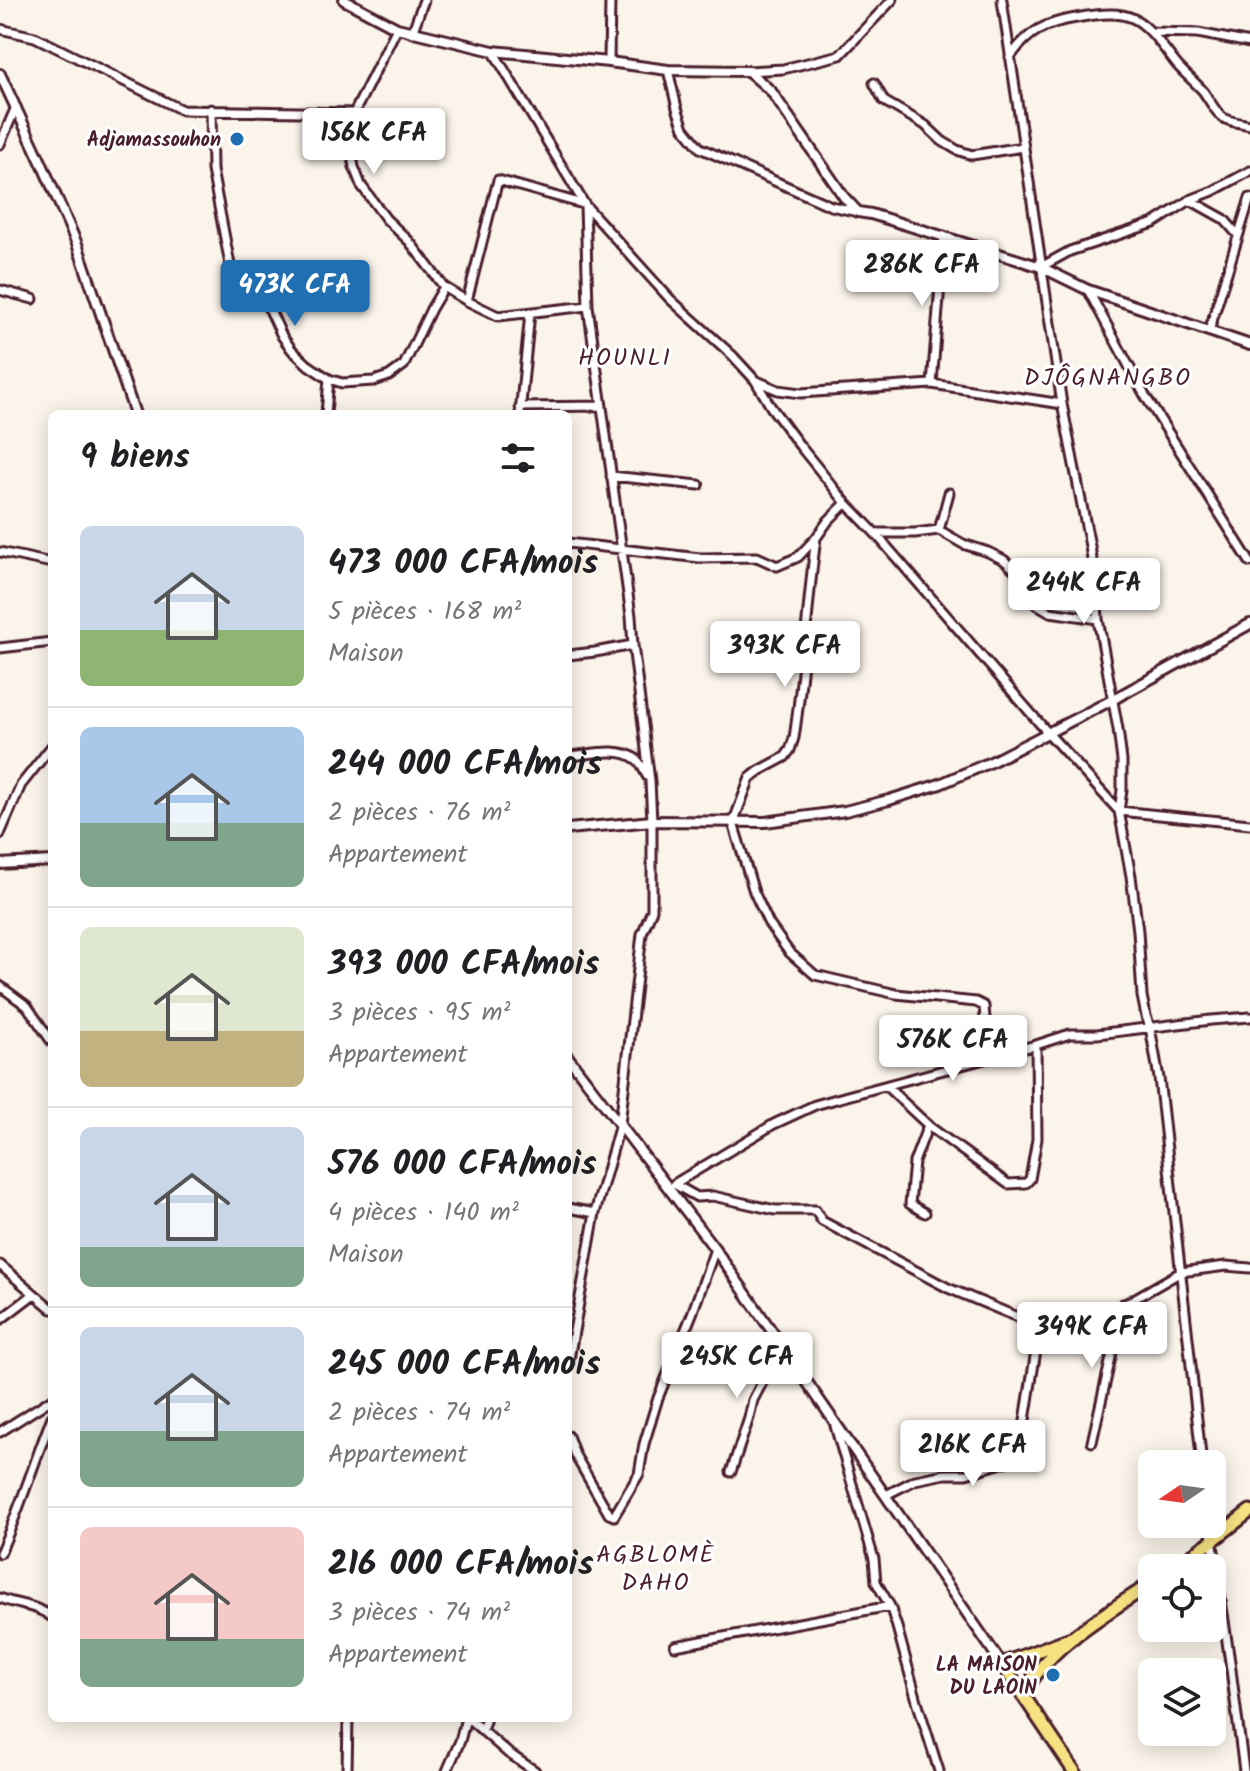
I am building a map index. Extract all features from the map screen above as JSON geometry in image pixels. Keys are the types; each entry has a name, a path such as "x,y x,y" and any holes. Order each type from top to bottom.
{"main road":[{"path":"1194,1554 1250,1511"},
{"path":"1023,1696 1044,1664 1074,1637 1138,1593"},
{"path":"1074,1637 1002,1664 1074,1771"}],"street":[{"path":"344,0 397,28 493,51 668,70 748,71 783,69 840,55 892,0"},
{"path":"412,33 424,0"},
{"path":"609,62 610,0"},
{"path":"1002,0 1062,404 1090,546 1098,619 1122,761 1119,811 1138,931 1142,996 1159,1078 1200,1450"},
{"path":"1010,57 1032,32 1045,25 1118,13 1131,17 1153,32 1222,118 1250,125"},
{"path":"397,28 354,113 349,139 361,185 444,287 467,301 498,316 588,306"},
{"path":"0,29 35,37 182,110 354,113"},
{"path":"1153,32 1198,33 1250,43"},
{"path":"493,51 585,205 670,299 755,380 771,407 846,503 1119,811 1250,824"},
{"path":"668,70 684,128 700,148 831,206 871,214 1041,267 1088,290 1250,345"},
{"path":"748,71 771,91 844,197 858,212"},
{"path":"0,74 77,244 134,410"},
{"path":"874,83 884,101 925,125 957,150 972,155 1023,147"},
{"path":"0,144 16,107"},
{"path":"211,109 212,170 232,275 240,285 253,288 270,310 282,336 308,365 329,379 342,383 374,381 398,372 444,287"},
{"path":"1041,267 1070,251 1154,223 1190,200 1250,171"},
{"path":"467,301 498,180 585,205"},
{"path":"1209,331 1250,198"},
{"path":"1190,200 1224,219 1238,235"},
{"path":"572,1334 595,1213 620,1124 642,934 652,910 650,781 631,616 588,306 585,205"},
{"path":"932,384 944,236"},
{"path":"0,290 33,299"},
{"path":"1088,290 1144,394 1250,562"},
{"path":"530,313 520,410 602,406"},
{"path":"326,410 329,379"},
{"path":"755,380 778,390 801,393 932,384 1062,404"},
{"path":"611,476 699,485"},
{"path":"939,530 949,493"},
{"path":"572,543 700,558 757,557 777,566 798,557 846,503"},
{"path":"875,533 939,530 963,544 1004,560 1015,570 1030,599 1050,612 1098,619"},
{"path":"816,538 794,738 785,757 750,778 733,823 754,892 769,924 789,952 815,975 896,994 976,1002 984,1006 988,1057"},
{"path":"0,552 48,562"},
{"path":"572,829 652,821 765,822 845,811 889,800 940,784 991,762 1250,624"},
{"path":"0,648 48,642"},
{"path":"572,655 633,645"},
{"path":"0,834 21,785 48,751"},
{"path":"572,756 627,754 638,761 650,781"},
{"path":"0,864 48,861"},
{"path":"0,986 27,1006 48,1036"},
{"path":"671,1185 774,1124 815,1105 1070,1034 1097,1034 1250,1017"},
{"path":"886,1086 928,1125 1008,1184 1026,1183 1030,1179 1037,1139 1036,1045"},
{"path":"572,1062 671,1185 1002,1664"},
{"path":"925,1213 910,1204 914,1162 928,1125"},
{"path":"671,1185 697,1197 713,1196 775,1210 815,1210 822,1221 948,1288 1040,1325 1071,1332 1181,1272 1226,1266 1250,1268"},
{"path":"572,1209 595,1213"},
{"path":"572,1447 609,1514 614,1516 639,1474 644,1444 658,1398 715,1249"},
{"path":"0,1265 48,1306"},
{"path":"0,1320 34,1294"},
{"path":"1092,1442 1123,1304"},
{"path":"886,1495 915,1480 945,1474 966,1474 1021,1454 1040,1325"},
{"path":"731,1472 753,1400 763,1381 788,1353"},
{"path":"0,1432 48,1402"},
{"path":"833,1418 874,1559 876,1582 890,1606 939,1771"},
{"path":"0,1553 48,1427"},
{"path":"1212,1538 1244,1771"},
{"path":"0,1598 39,1608 48,1614"},
{"path":"675,1646 890,1606"},
{"path":"347,1771 348,1722"},
{"path":"447,1771 466,1722"},
{"path":"472,1722 535,1771"},
{"path":"482,1731 485,1722"}],"place":[{"name":"Adjamassouhon","path":"237,139"},
{"name":"LA MAISON DU LAOIN","path":"1053,1675"}],"district":[{"name":"HOUNLI","path":"625,357"},
{"name":"DJÔGNANGBO","path":"1108,377"},
{"name":"AGBLOMÈ DAHO","path":"656,1568"}]}
